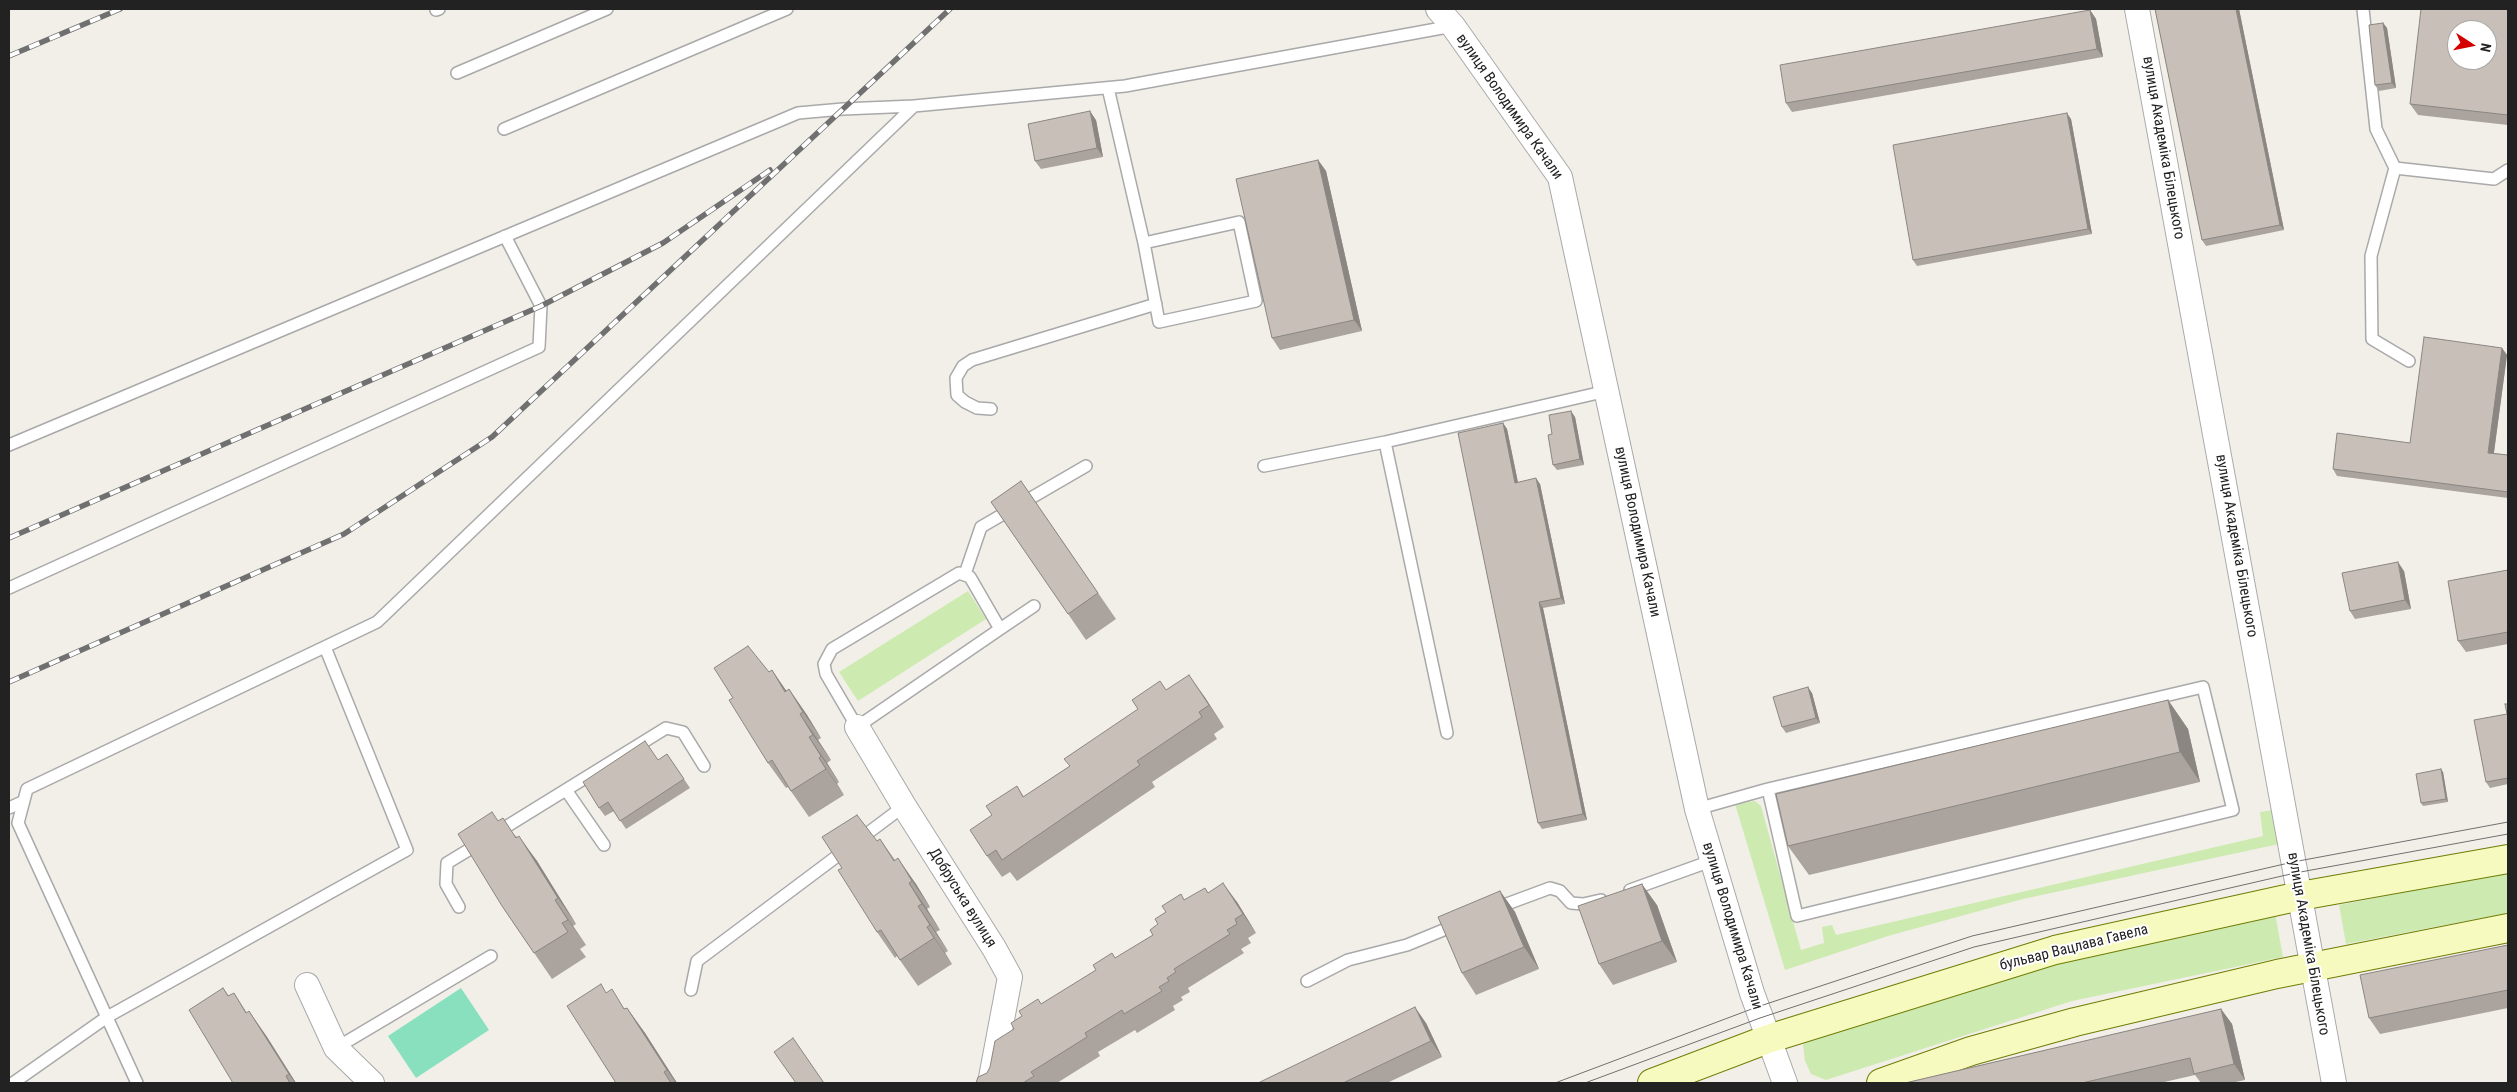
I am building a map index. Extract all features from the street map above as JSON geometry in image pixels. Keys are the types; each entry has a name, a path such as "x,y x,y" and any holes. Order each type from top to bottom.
{"main road":[{"name":"бульвар Вацлава Гавела","path":"1652,1083 1768,1039 2055,950 2300,896 2508,859"},
{"path":"1881,1083 1972,1051 2075,1022 2311,967 2508,928"}],"street":[{"name":"вулиця Академіка Білецького","path":"2137,9 2300,896 2311,967 2334,1083"},
{"name":"вулиця Володимира Качали","path":"1445,18 1560,177 1697,808 1711,861 1768,1039 1785,1083"},
{"name":"Добруська вулиця","path":"857,727 1010,977 990,1083"},
{"path":"307,986 336,1048 372,1083"}],"lane":[{"path":"457,73 607,9"},
{"path":"504,130 787,9"},
{"path":"2363,9 2376,130 2395,168 2371,256 2372,339 2409,361"},
{"path":"9,445 798,113 843,108 914,106 1108,88 1445,18"},
{"path":"1108,88 1144,243 1159,322 1256,300 1239,222 1144,243"},
{"path":"138,1083 18,823 27,789 377,622 914,106"},
{"path":"2395,168 2494,180 2508,170"},
{"path":"9,588 539,347 541,306 505,236"},
{"path":"991,409 977,408 965,402 957,394 956,378 963,366 972,360 1156,304"},
{"path":"1264,466 1385,442 1607,391"},
{"path":"1385,442 1447,733"},
{"path":"965,574 981,527 1086,466"},
{"path":"1000,629 970,577 965,574 954,574 832,649 824,664 826,674 857,727 1034,606"},
{"path":"13,1083 107,1016 407,850 325,647"},
{"path":"1697,808 1768,789 2203,688 2233,810 1797,916 1768,789"},
{"path":"460,907 446,884 447,863 666,728 683,732 704,766"},
{"path":"566,790 604,845"},
{"path":"9,808 24,801"},
{"path":"691,990 697,961 904,806"},
{"path":"1488,911 1550,888 1560,891 1571,902 1583,904 1596,902 1711,861"},
{"path":"1307,981 1348,960 1407,945 1470,919"},
{"path":"336,1048 491,956"}],"green space":[{"path":"968,591 986,619 858,701 839,672"},
{"path":"1755,801 1761,806 1801,950 1824,943 1822,927 1832,925 1836,935 2263,836 2260,812 2273,810 2279,844 2023,899 1888,936 1785,970 1735,804"},
{"path":"2508,872 2508,913 2346,944 2339,905"},
{"path":"2275,913 2283,957 2072,1001 1826,1080 1811,1074 1805,1061 1803,1045 1812,1034 2057,963"},
{"path":"461,988 489,1030 416,1078 388,1036"}],"building":[{"path":"2155,9 2236,9 2280,225 2202,240"},
{"path":"2421,9 2508,9 2508,115 2410,104"},
{"path":"2090,10 2097,49 1786,103 1780,65"},
{"path":"2383,23 2392,83 2375,85 2369,25"},
{"path":"1090,111 1097,148 1035,161 1028,124"},
{"path":"2067,113 2088,229 1913,260 1893,145"},
{"path":"1318,160 1354,320 1272,338 1236,179"},
{"path":"2424,337 2502,348 2488,453 2508,455 2508,492 2333,469 2337,433 2410,443"},
{"path":"1571,411 1580,459 1553,465 1548,435 1552,434 1549,415"},
{"path":"1503,423 1515,483 1536,478 1561,598 1539,602 1583,814 1538,823 1458,433"},
{"path":"1021,481 1098,593 1068,614 991,502"},
{"path":"2398,562 2405,600 2350,611 2342,573"},
{"path":"2508,570 2508,632 2458,641 2448,581"},
{"path":"748,646 769,672 772,670 785,692 789,689 803,712 800,714 813,735 809,737 821,756 819,758 826,769 791,791 772,760 768,763 729,700 733,698 714,668"},
{"path":"1189,675 1209,705 1199,712 1202,717 1137,761 1140,765 1002,860 996,850 987,856 970,830 992,815 986,806 1017,786 1023,797 1070,766 1064,759 1138,709 1132,700 1160,681 1166,690"},
{"path":"1808,687 1816,718 1782,727 1773,697"},
{"path":"2168,700 2180,752 1788,846 1776,794"},
{"path":"2505,704 2508,704 2508,778 2486,782 2474,720 2507,714"},
{"path":"645,741 658,760 667,754 684,779 620,821 608,802 599,808 583,782"},
{"path":"2441,769 2446,799 2421,803 2416,774"},
{"path":"492,812 498,821 503,818 516,838 519,836 558,898 555,900 568,920 562,923 568,932 534,953 502,906 458,834"},
{"path":"857,815 877,841 880,839 894,861 898,858 912,881 909,883 922,904 918,906 930,925 927,927 934,938 900,960 881,930 877,932 838,870 842,868 822,837"},
{"path":"1223,883 1243,914 1235,919 1237,924 1227,930 1230,934 1174,969 1176,972 1167,978 1169,981 1159,987 1162,991 1124,1014 1122,1010 1085,1033 1087,1037 1031,1072 1034,1076 1023,1083 976,1083 978,1077 987,1073 990,1067 995,1041 1014,1029 1011,1023 1022,1016 1019,1011 1038,999 1041,1004 1096,970 1093,965 1112,953 1115,958 1153,935 1150,930 1158,924 1155,919 1166,912 1162,906 1181,894 1184,900 1205,888 1208,893"},
{"path":"1642,884 1662,941 1599,964 1578,906"},
{"path":"1500,891 1524,947 1462,973 1438,917"},
{"path":"2508,945 2508,990 2369,1018 2360,975"},
{"path":"601,984 606,993 612,989 624,1009 627,1008 667,1070 664,1072 671,1083 616,1083 567,1006"},
{"path":"223,988 228,996 234,993 246,1013 249,1011 289,1074 286,1076 290,1083 233,1083 189,1010"},
{"path":"1415,1007 1431,1041 1343,1083 1258,1083"},
{"path":"2221,1009 2234,1064 2194,1074 2190,1058 2082,1083 1905,1083"},
{"path":"793,1038 824,1083 796,1083 774,1052"}],"tram line":[{"path":"1555,1083 1757,1007 1972,936 2293,862 2508,822"},
{"path":"1585,1083 1760,1018 1974,947 2295,873 2508,834"}],"railway":[{"path":"9,56 120,9"},
{"path":"9,682 344,534 492,437 950,9"},
{"path":"9,538 541,306 663,243 770,170"}]}
